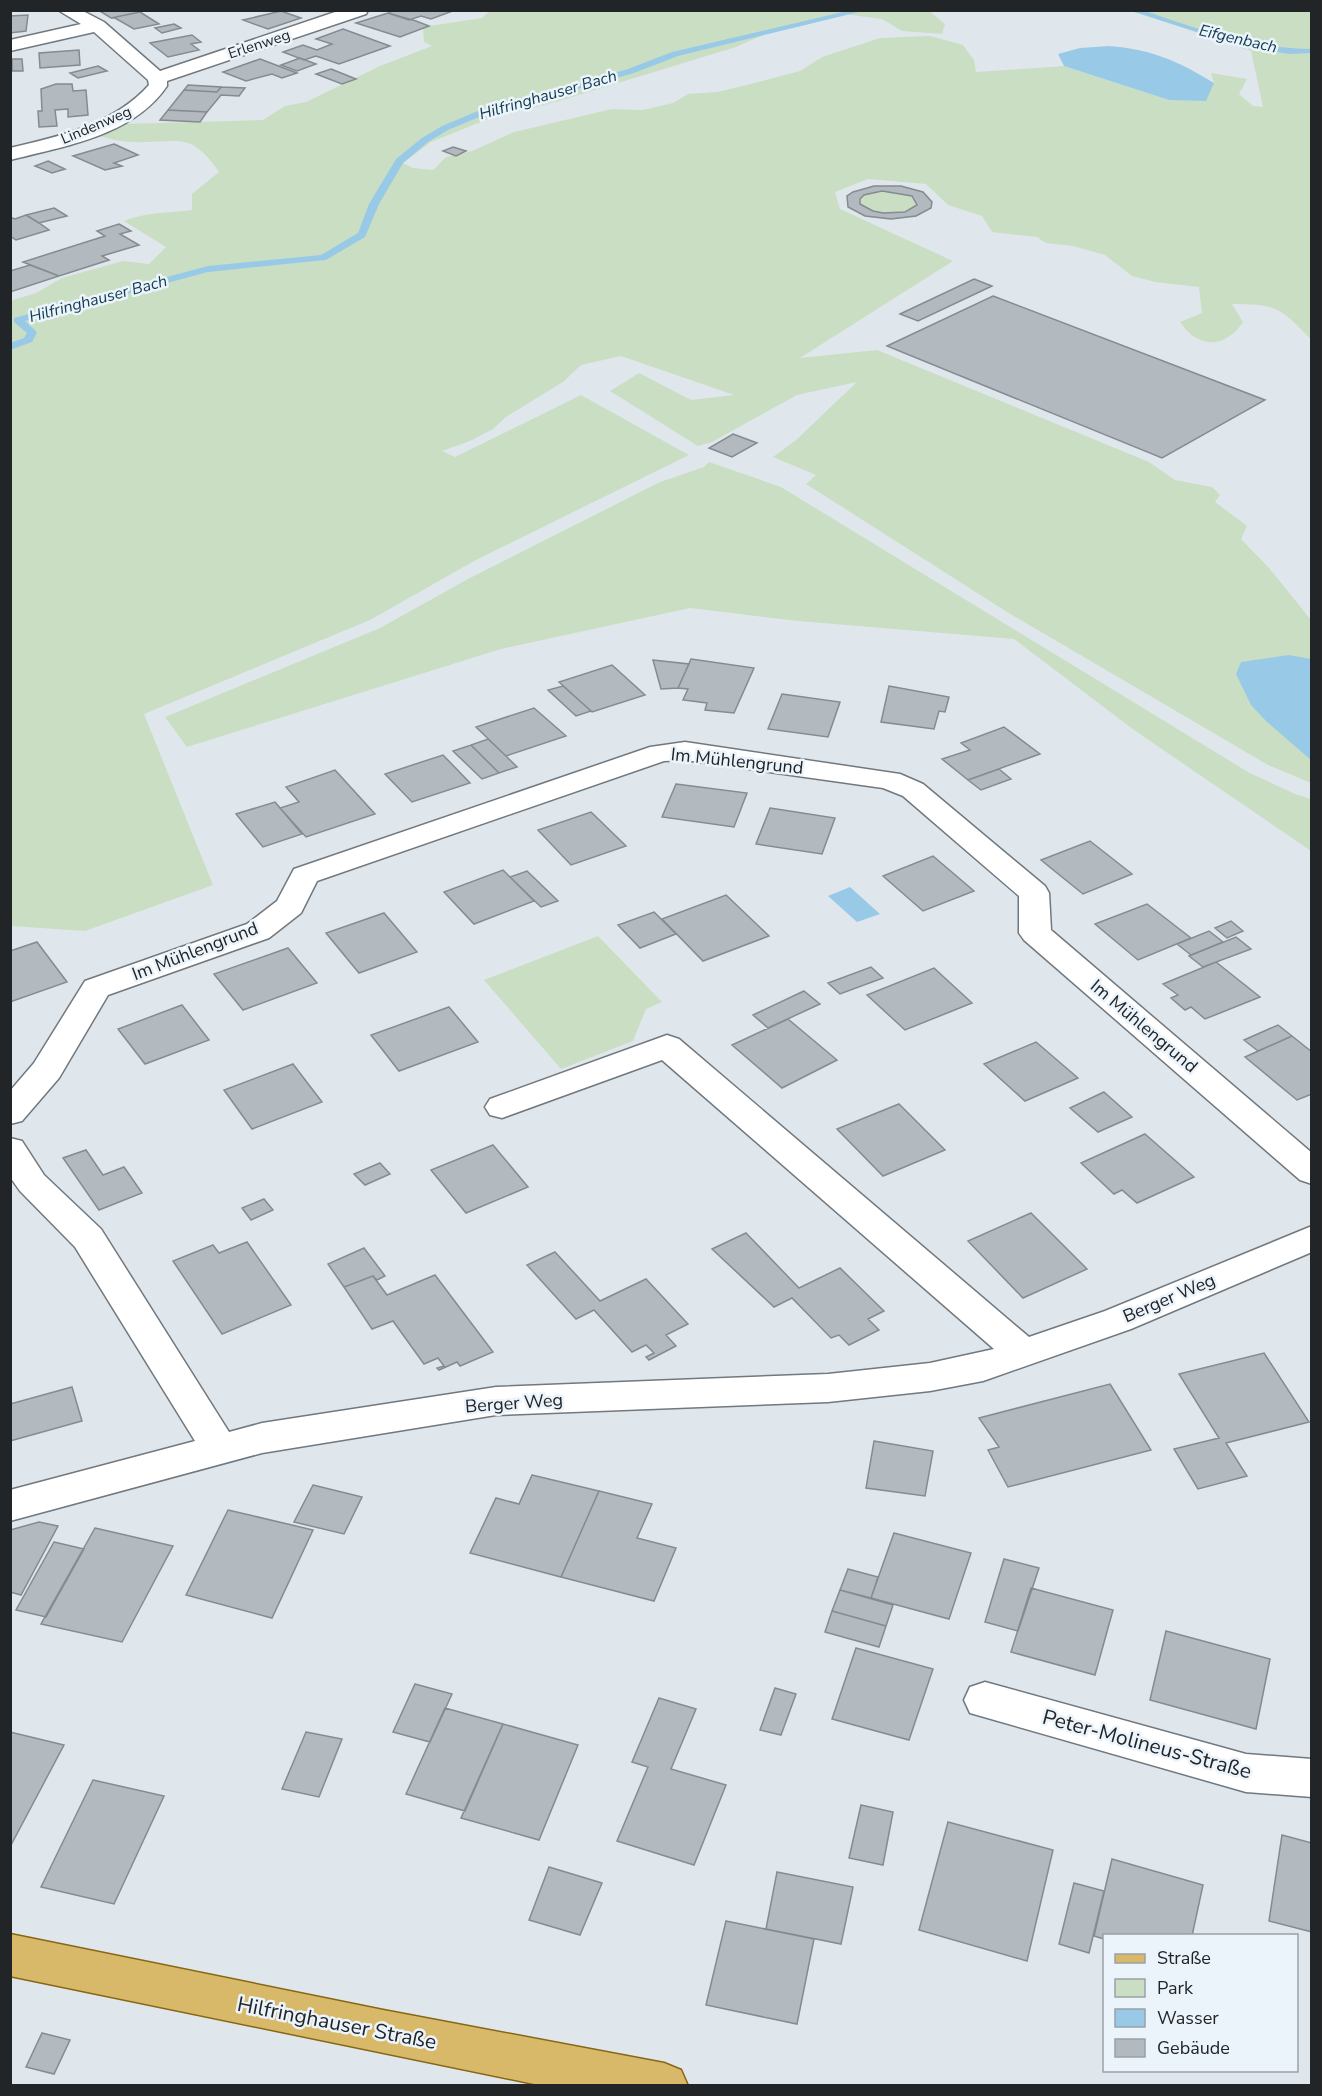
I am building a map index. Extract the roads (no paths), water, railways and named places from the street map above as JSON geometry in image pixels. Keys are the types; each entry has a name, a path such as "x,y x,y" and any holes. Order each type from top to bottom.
{"main road":[{"name":"Hilfringhauser Straße","path":"10,1955 383,2032 664,2085"}],"street":[{"path":"66,10 99,26 157,78"},
{"name":"Erlenweg","path":"157,78 360,10"},
{"path":"10,46 99,26"},
{"name":"Lindenweg","path":"10,154 64,140 122,118 146,103 158,86 157,78"},
{"name":"Im Mühlengrund","path":"10,1113 47,1070 96,988 258,931 290,906 305,875 660,753 685,751 890,780 913,790 1034,892 1035,933 1311,1172"},
{"path":"502,1107 667,1046 1025,1354"},
{"path":"10,1149 32,1183 88,1238 219,1448"},
{"name":"Berger Weg","path":"10,1506 219,1448 322,1427 496,1401 828,1388 930,1377 983,1367 1118,1320 1311,1238"},
{"name":"Peter-Molineus-Straße","path":"985,1700 1246,1773 1311,1778"}],"water":[{"path":"1109,46 1164,57 1201,75 1214,83 1206,101 1169,100 1064,66 1058,54 1080,48"},
{"path":"1289,655 1311,659 1311,760 1251,705 1236,674 1241,662"},
{"path":"850,887 880,914 857,922 828,896"}],"waterway":[{"name":"Hilfringhauser Bach","path":"10,347 28,340 32,332 18,320 208,269 323,258 362,235 374,204 399,161 425,140 445,128 481,113 631,71 675,54 863,10"},
{"name":"Eifgenbach","path":"1132,10 1244,44 1267,49 1312,51"}]}
